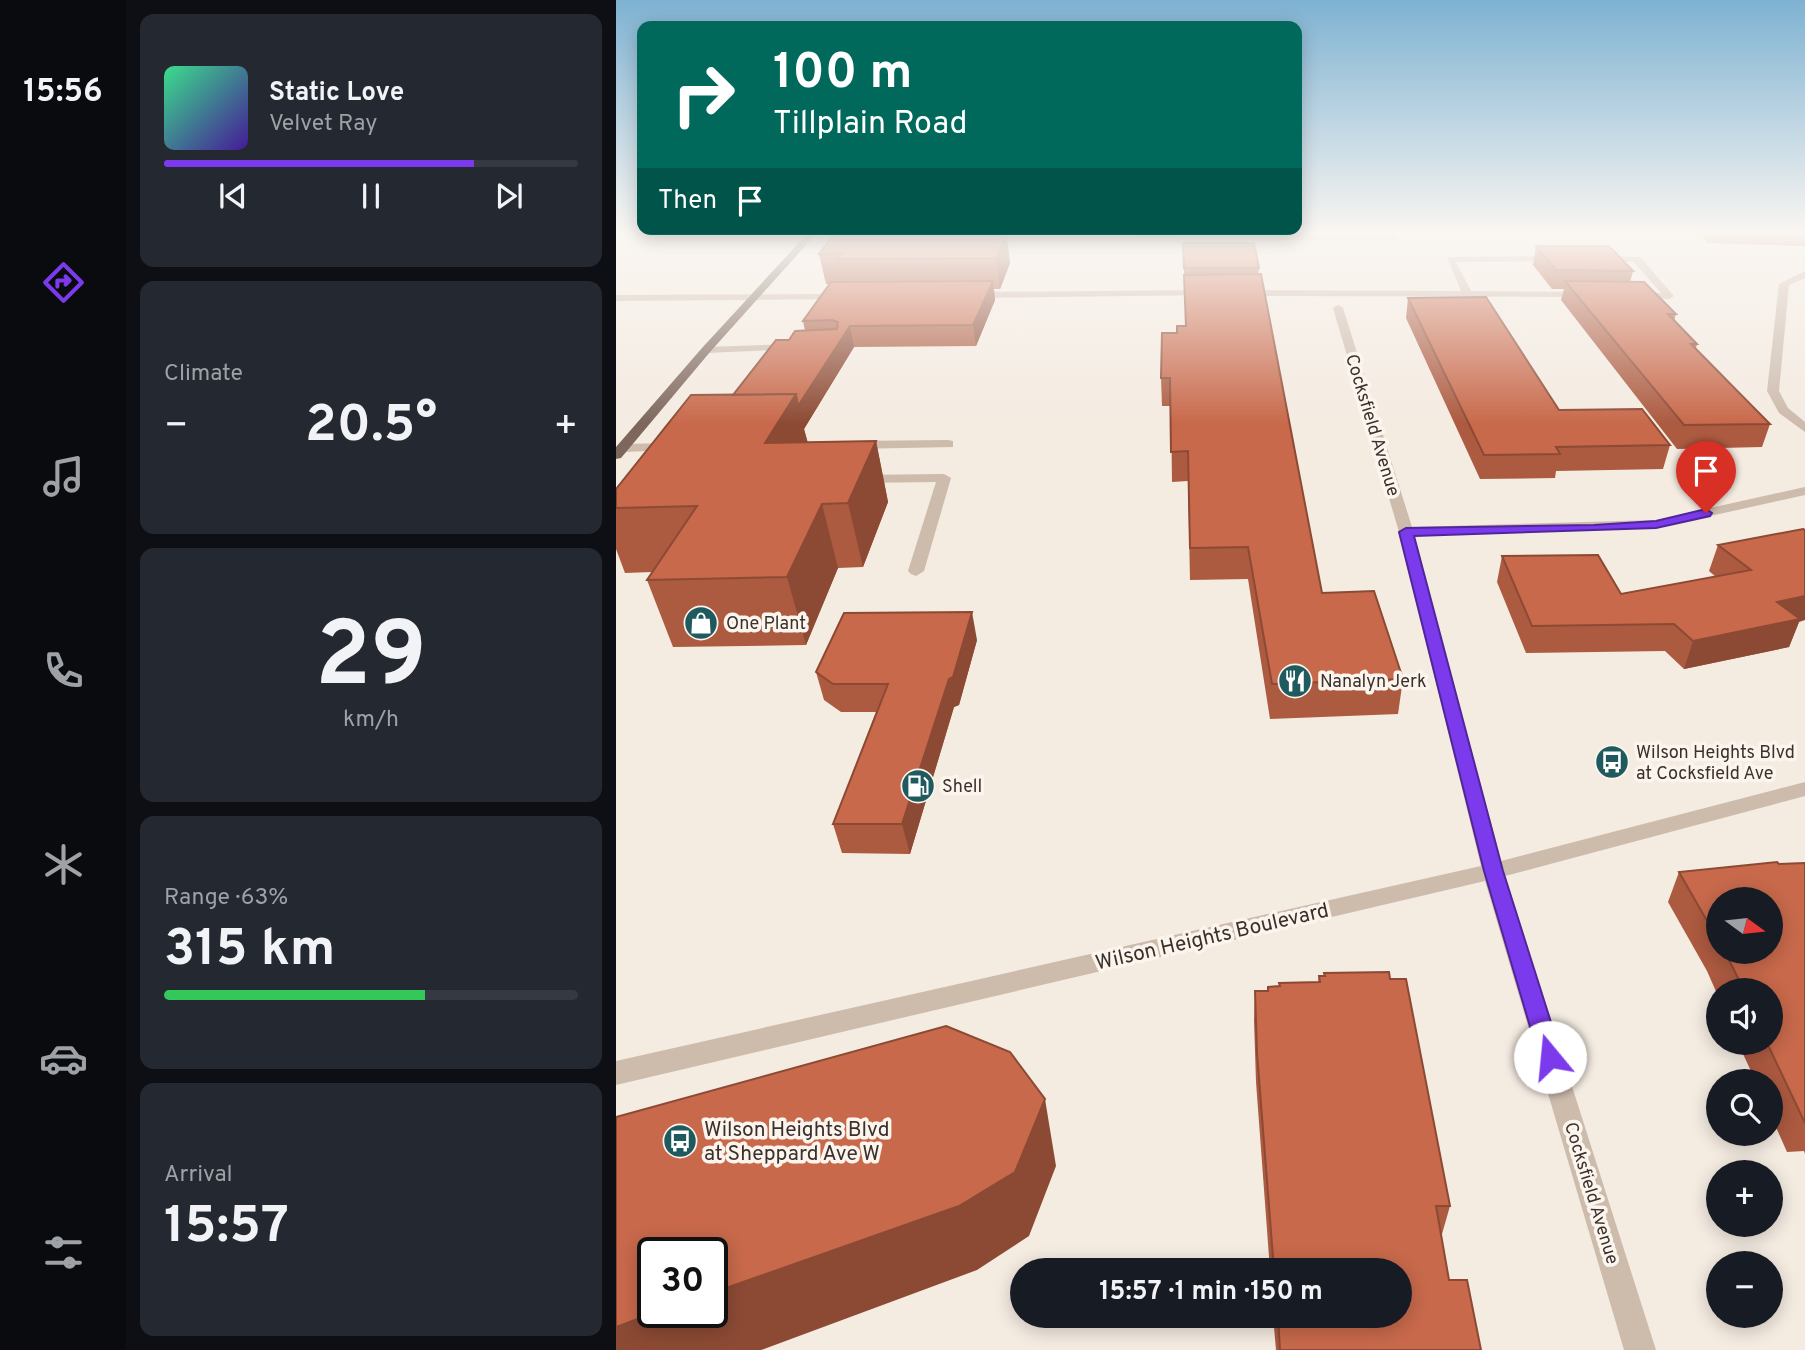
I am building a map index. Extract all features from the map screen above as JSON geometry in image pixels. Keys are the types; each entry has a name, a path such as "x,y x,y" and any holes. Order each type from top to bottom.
{"main road":[{"path":"621,445 753,298"}],"street":[{"path":"1783,298 1773,391 1783,410 1805,428"},
{"name":"Cocksfield Avenue","path":"1338,308 1406,532 1493,871 1640,1350"},
{"path":"706,350 812,347"},
{"path":"836,445 948,444"},
{"path":"621,445 690,447"},
{"path":"841,479 944,478 916,570"},
{"path":"1406,532 1656,524 1805,491"},
{"name":"Wilson Heights Boulevard","path":"616,1073 1493,871 1805,789"}],"building":[{"path":"820,298 985,298 973,325 850,326 798,406 796,394 733,395 776,340 789,340 795,331 837,329 838,322 803,321"},
{"path":"1185,298 1266,298 1322,593 1374,591 1403,679 1272,684 1248,547 1190,548 1188,451 1171,452 1170,378 1161,378 1162,333 1177,333 1177,326 1186,326"},
{"path":"1408,298 1487,298 1559,410 1642,409 1670,445 1556,447 1560,454 1484,455"},
{"path":"1579,298 1660,298 1676,314 1668,314 1697,344 1691,344 1770,424 1684,425"},
{"path":"796,394 765,443 876,441 848,503 822,504 787,577 647,580 697,506 616,508 616,489 691,395"},
{"path":"1803,529 1805,596 1777,602 1800,619 1693,641 1674,624 1532,626 1502,556 1598,555 1621,594 1751,570 1718,545"},
{"path":"972,612 953,677 949,679 902,824 833,824 888,684 833,684 816,672 844,613"},
{"path":"1777,862 1805,863 1805,1123 1783,1077 1783,1069 1779,1069 1773,1055 1783,1055 1783,978 1738,978 1731,964 1783,964 1783,887 1706,887 1706,919 1679,872"},
{"path":"1389,972 1390,979 1406,979 1450,1206 1436,1206 1449,1280 1467,1280 1481,1350 1280,1350 1279,1328 1412,1328 1412,1258 1273,1258 1257,1053 1255,991 1268,991 1268,987 1280,986 1279,983 1320,982 1319,976 1325,976 1324,973"},
{"path":"946,1026 1010,1052 1045,1099 1015,1172 959,1206 728,1287 728,1237 637,1237 637,1319 616,1327 616,1117"}],"place":[{"name":"One Plant","path":"701,623"},
{"name":"Nanalyn Jerk","path":"1295,681"},
{"name":"Wilson Heights Blvd at Cocksfield Ave","path":"1612,762"},
{"name":"Shell","path":"918,786"},
{"name":"Wilson Heights Blvd at Sheppard Ave W","path":"680,1141"}],"route":[{"path":"1550,1057 1493,871 1406,532 1594,528 1656,524 1706,513"}]}
